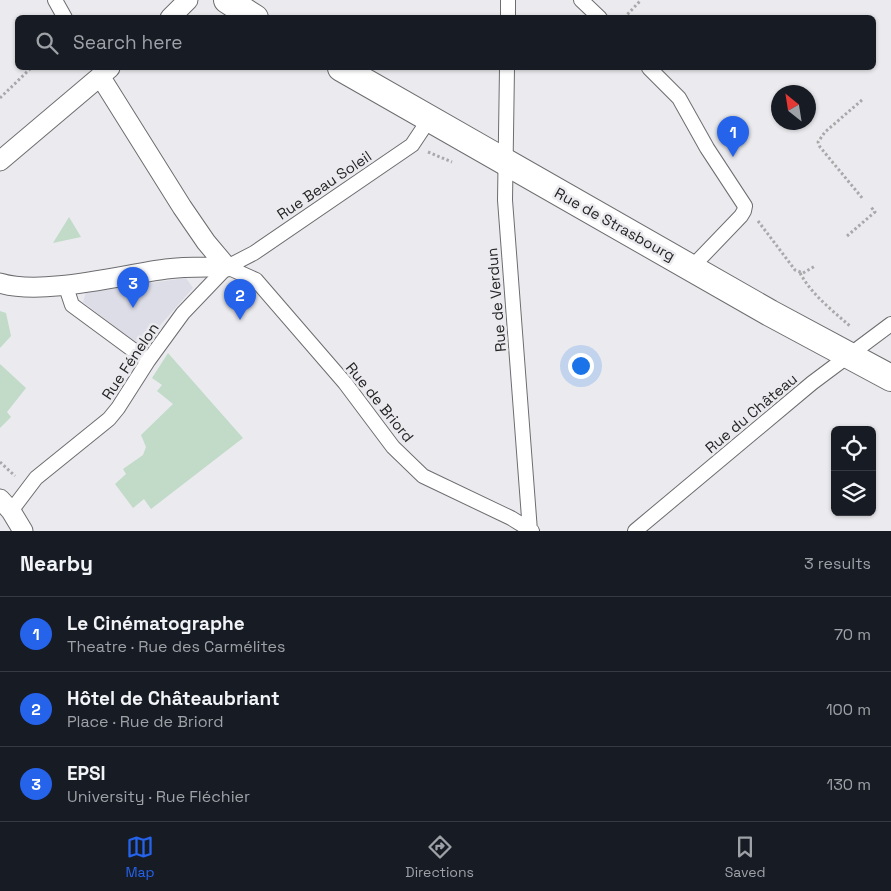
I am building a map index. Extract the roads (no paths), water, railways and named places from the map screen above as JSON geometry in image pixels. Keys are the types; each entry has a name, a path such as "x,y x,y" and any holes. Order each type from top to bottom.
{"main road":[{"path":"227,0 250,15"},
{"name":"Rue de Strasbourg","path":"345,70 770,313 859,348 891,378"}],"street":[{"path":"55,0 63,15"},
{"path":"173,15 188,0"},
{"path":"508,0 508,15"},
{"path":"581,0 597,15"},
{"path":"0,161 102,70 182,207 206,242 227,266"},
{"name":"Rue de Verdun","path":"507,70 505,213 531,530"},
{"path":"651,70 679,98 707,148 745,208 742,216 692,267"},
{"name":"Rue Beau Soleil","path":"227,266 254,253 412,145 430,118"},
{"path":"0,283 25,287 65,284 169,269 227,266"},
{"name":"Rue Fénelon","path":"6,505 109,419 183,313 227,266"},
{"name":"Rue de Briord","path":"227,266 256,280 345,383 393,447 423,476 511,518 531,530"},
{"path":"65,284 72,305 148,361"},
{"name":"Rue du Château","path":"635,531 812,383 891,324"},
{"path":"6,505 23,531"}],"place":[{"name":"Le Cinématographe","path":"733,157"},
{"name":"EPSI","path":"133,308"},
{"name":"Hôtel de Châteaubriant","path":"240,320"}]}
